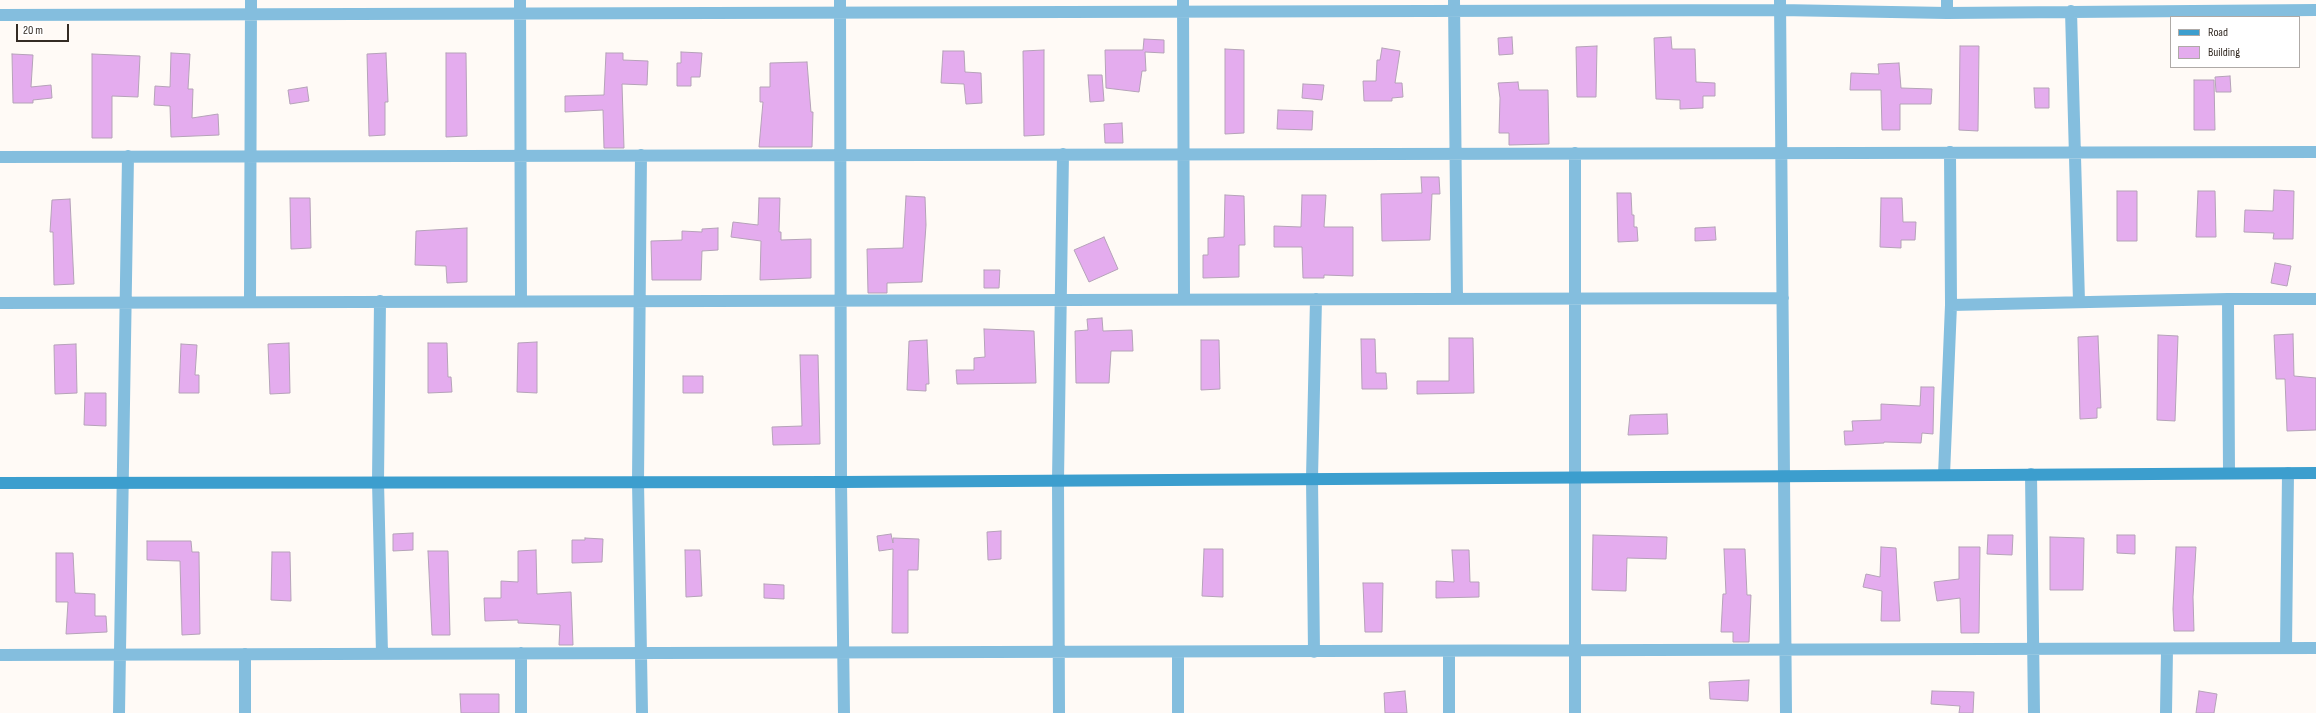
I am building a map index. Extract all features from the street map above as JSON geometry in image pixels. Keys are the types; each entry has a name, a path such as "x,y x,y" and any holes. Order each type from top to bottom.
{"street":[{"path":"250,302 252,156 251,0"},
{"path":"520,0 521,301"},
{"path":"1947,0 1947,13"},
{"path":"1454,5 1457,298"},
{"path":"0,14 520,13 840,6 1780,5 1947,13 2316,10"},
{"path":"1780,5 1786,713"},
{"path":"840,6 841,482 844,713"},
{"path":"1183,6 1184,299"},
{"path":"2071,11 2079,302"},
{"path":"0,156 1781,153 2074,151 2316,152"},
{"path":"1944,475 1951,305 1950,152"},
{"path":"1575,153 1575,713"},
{"path":"1059,713 1058,480 1063,154"},
{"path":"641,155 638,481 642,713"},
{"path":"120,713 119,654 121,482 128,156"},
{"path":"0,303 1783,298"},
{"path":"1314,652 1312,478 1316,299"},
{"path":"1951,305 2228,299 2316,299"},
{"path":"2228,299 2229,474"},
{"path":"380,301 378,481 382,654"},
{"path":"0,483 378,481 841,482 1575,476 2316,473"},
{"path":"2031,474 2034,713"},
{"path":"2286,648 2288,474"},
{"path":"0,655 2166,650 2316,648"},
{"path":"2166,650 2166,713"},
{"path":"1449,651 1449,713"},
{"path":"1178,652 1178,713"},
{"path":"521,653 521,713"},
{"path":"245,654 245,713"}],"building":[{"path":"1512,37 1513,54 1499,55 1498,38"},
{"path":"1671,37 1672,49 1695,49 1696,82 1715,83 1715,96 1703,96 1703,108 1680,109 1680,100 1656,99 1654,38"},
{"path":"1144,39 1164,40 1164,53 1145,52 1146,71 1142,71 1139,92 1106,88 1105,50 1143,50"},
{"path":"1597,46 1596,97 1577,97 1576,47"},
{"path":"1960,46 1979,46 1978,131 1959,130"},
{"path":"1382,48 1400,51 1395,83 1402,83 1403,97 1392,98 1392,101 1364,101 1363,81 1376,81 1377,60 1380,60"},
{"path":"1225,49 1244,50 1244,133 1225,134"},
{"path":"1044,50 1044,135 1024,136 1023,51"},
{"path":"943,51 964,51 965,72 981,73 982,103 966,104 964,84 941,83"},
{"path":"681,52 702,53 700,77 691,77 691,86 677,86 677,63 681,63"},
{"path":"171,53 190,54 188,89 193,89 192,118 218,114 219,135 171,137 170,106 154,105 155,86 170,87"},
{"path":"386,53 388,102 385,102 385,135 369,136 367,54"},
{"path":"446,53 466,53 467,136 446,137"},
{"path":"606,53 623,53 623,60 648,61 647,85 622,84 624,148 604,148 603,110 565,112 565,96 604,95"},
{"path":"12,54 33,55 31,87 51,85 52,98 33,100 33,103 13,103"},
{"path":"92,54 140,56 138,97 112,96 112,138 92,138"},
{"path":"807,62 811,112 813,112 812,147 759,147 763,102 760,102 760,87 770,87 770,63"},
{"path":"1899,63 1901,88 1932,89 1931,104 1900,104 1900,130 1882,130 1881,90 1850,90 1851,73 1879,74 1878,64"},
{"path":"1088,75 1102,75 1104,101 1090,102"},
{"path":"2230,76 2231,92 2216,92 2215,77"},
{"path":"2194,80 2214,80 2215,130 2194,130"},
{"path":"1518,82 1519,90 1548,90 1549,144 1509,145 1509,133 1499,133 1500,98 1498,83"},
{"path":"1303,84 1324,85 1322,100 1302,98"},
{"path":"307,87 309,101 290,104 288,90"},
{"path":"2034,88 2049,88 2049,108 2035,108"},
{"path":"1278,110 1313,111 1312,130 1277,129"},
{"path":"1122,123 1123,143 1105,143 1104,124"},
{"path":"1421,177 1439,177 1440,194 1432,194 1430,240 1382,241 1381,194 1422,193"},
{"path":"2274,190 2294,191 2293,239 2273,239 2274,233 2244,232 2245,210 2273,211"},
{"path":"2117,191 2137,191 2137,241 2117,241"},
{"path":"2198,191 2215,191 2216,237 2196,237"},
{"path":"1617,193 1631,193 1632,215 1634,215 1634,227 1637,227 1638,241 1618,242"},
{"path":"1225,195 1244,196 1245,245 1239,245 1239,277 1203,278 1203,255 1208,255 1208,238 1224,237"},
{"path":"1302,195 1326,195 1324,227 1353,227 1353,276 1324,275 1324,278 1303,278 1302,247 1274,247 1274,226 1301,227"},
{"path":"906,196 925,197 926,225 922,282 887,283 887,293 868,293 867,249 903,248"},
{"path":"290,198 310,198 311,248 291,249"},
{"path":"759,198 780,198 779,232 781,232 781,240 811,239 811,278 760,280 761,241 731,237 733,222 758,225"},
{"path":"1881,198 1902,198 1903,222 1916,222 1915,240 1901,240 1901,248 1880,247"},
{"path":"70,199 74,284 54,285 53,232 50,232 52,200"},
{"path":"1715,227 1716,240 1695,241 1695,228"},
{"path":"467,228 467,282 447,283 446,266 415,265 416,231"},
{"path":"718,228 718,250 702,251 701,280 652,280 651,241 682,240 682,231 702,232 702,229"},
{"path":"1104,237 1118,269 1089,282 1074,250"},
{"path":"2275,263 2291,266 2287,286 2271,283"},
{"path":"984,270 1000,270 999,288 984,288"},
{"path":"1102,318 1103,331 1132,330 1133,351 1111,351 1109,383 1076,383 1075,331 1088,330 1087,319"},
{"path":"984,329 1034,331 1036,383 957,384 956,370 974,370 974,358 985,357"},
{"path":"2293,334 2294,376 2316,378 2316,430 2287,431 2285,379 2276,379 2274,335"},
{"path":"2158,335 2178,336 2175,421 2157,420"},
{"path":"2098,336 2101,408 2097,408 2097,418 2080,419 2078,337"},
{"path":"1449,338 1473,338 1474,393 1417,394 1417,381 1449,381"},
{"path":"1361,339 1375,339 1376,373 1386,373 1387,389 1362,389"},
{"path":"927,340 929,384 926,384 926,391 907,390 909,341"},
{"path":"1201,340 1219,340 1220,389 1201,390"},
{"path":"537,342 537,393 517,392 518,343"},
{"path":"289,343 290,393 270,394 268,344"},
{"path":"428,343 447,343 448,377 451,377 452,392 428,393"},
{"path":"76,344 77,393 55,394 54,345"},
{"path":"181,344 197,345 195,375 199,375 199,393 179,393"},
{"path":"800,355 818,355 820,444 773,445 772,427 802,426"},
{"path":"683,376 703,376 703,393 683,393"},
{"path":"1921,387 1934,387 1933,434 1922,433 1921,443 1884,442 1845,445 1844,431 1853,431 1852,421 1881,420 1881,404 1920,406"},
{"path":"85,393 106,393 106,426 84,425"},
{"path":"1667,414 1668,434 1628,435 1630,415"},
{"path":"1001,531 1001,559 988,560 987,532"},
{"path":"413,533 413,550 393,551 393,534"},
{"path":"891,534 893,543 893,538 919,539 918,570 908,570 908,633 892,633 893,549 879,551 877,536"},
{"path":"1593,535 1667,537 1666,559 1627,558 1626,591 1592,590"},
{"path":"1988,535 2013,535 2012,555 1987,554"},
{"path":"2117,535 2135,535 2135,554 2117,553"},
{"path":"2050,537 2084,538 2083,590 2050,590"},
{"path":"585,538 603,539 602,562 572,563 572,540 585,540"},
{"path":"147,541 191,541 192,552 199,552 200,634 182,635 180,561 147,560"},
{"path":"1881,547 1896,548 1900,621 1881,621 1882,591 1863,587 1866,574 1880,577"},
{"path":"1959,547 1980,547 1979,633 1961,633 1960,598 1937,601 1934,582 1959,579"},
{"path":"2176,547 2196,547 2193,597 2194,631 2174,631 2173,609"},
{"path":"1204,549 1223,549 1223,597 1202,596"},
{"path":"1724,549 1745,549 1747,595 1751,595 1749,642 1733,642 1733,632 1721,632 1723,594 1726,594"},
{"path":"536,550 537,594 571,592 573,645 559,645 560,625 518,623 518,620 485,621 484,598 501,598 501,581 518,582 518,551"},
{"path":"685,550 700,550 702,596 686,597"},
{"path":"1452,550 1469,550 1470,582 1479,582 1479,597 1436,598 1436,581 1454,582"},
{"path":"428,551 448,551 450,635 432,635"},
{"path":"272,552 290,552 291,601 271,600"},
{"path":"56,553 73,553 75,593 95,594 95,616 106,616 107,632 66,634 68,602 56,602"},
{"path":"1363,583 1383,583 1382,632 1365,632"},
{"path":"764,584 784,585 784,599 764,598"},
{"path":"1749,680 1748,701 1710,699 1709,682"},
{"path":"1405,691 1407,713 1385,713 1384,693"},
{"path":"1932,691 1974,692 1973,713 1959,713 1960,706 1931,704"},
{"path":"2199,691 2217,694 2214,713 2196,713"},
{"path":"460,694 499,694 499,713 461,713"}]}
